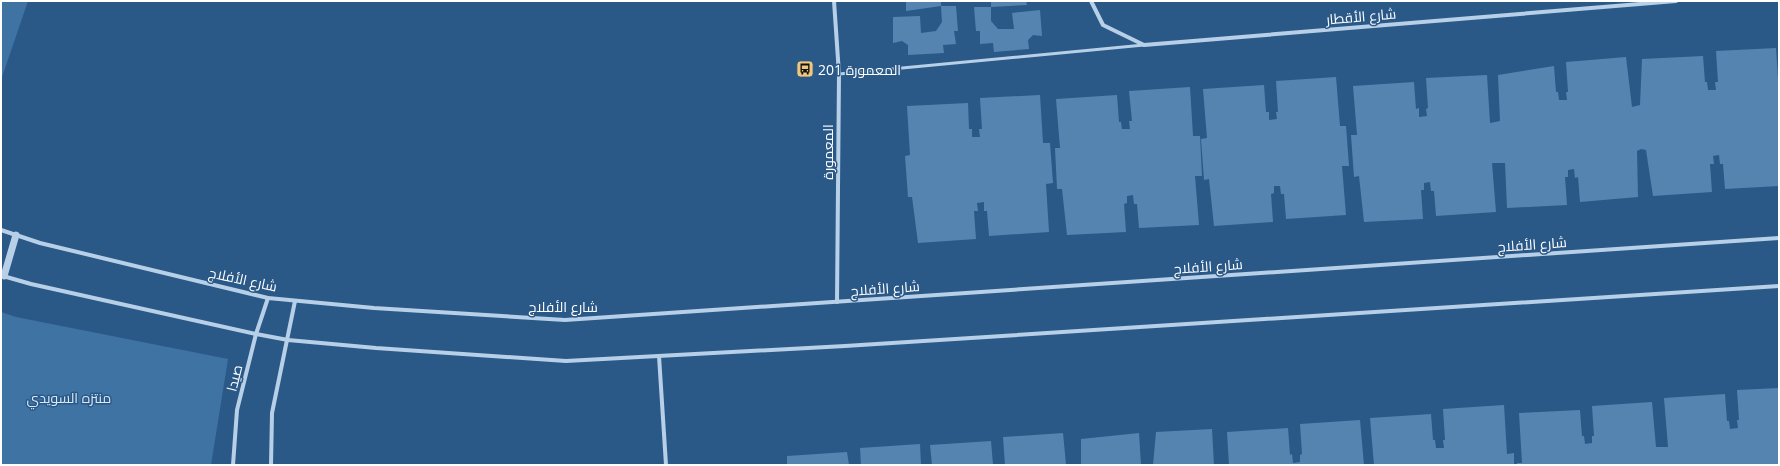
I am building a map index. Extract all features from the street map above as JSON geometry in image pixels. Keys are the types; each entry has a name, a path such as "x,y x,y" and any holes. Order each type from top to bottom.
{"street":[{"name":"المعمورة","path":"834,1 839,74 837,302"},
{"path":"1091,1 1103,25 1144,46"},
{"name":"شارع الأقطار","path":"1144,46 1676,1"},
{"name":"شارع الأفلاج","path":"1,230 40,243 268,298 374,308 565,320 1779,238"},
{"path":"16,235 2,276 31,284 288,340 376,348 566,361 837,346 1779,286"},
{"name":"صيدا","path":"233,465 237,410 256,334 268,298"},
{"path":"271,465 272,413 295,301"},
{"path":"659,356 666,465"}],"lane":[{"path":"839,74 1144,46"}],"green space":[{"path":"1,1 28,1 1,80"},
{"name":"منتزه السويدي","path":"1,312 16,317 228,359 211,465 1,465"}],"building":[{"path":"906,1 941,1 941,6 906,11"},
{"path":"991,1 1026,1 1027,5 991,7"},
{"path":"941,6 956,6 958,31 954,31 956,44 943,45 944,53 908,55 908,45 902,41 893,43 893,17 920,16 921,33 936,31 942,22"},
{"path":"974,7 991,7 991,21 998,29 1014,29 1012,13 1040,10 1042,36 1033,35 1028,40 1029,49 994,52 993,43 980,44 980,31 976,31"},
{"path":"1776,48 1779,95 1779,186 1725,189 1723,164 1720,164 1719,155 1713,156 1714,164 1710,164 1712,192 1653,196 1646,150 1641,149 1637,151 1638,197 1580,202 1578,177 1575,178 1574,169 1568,170 1568,177 1565,177 1567,205 1507,208 1505,163 1492,163 1496,212 1436,216 1434,191 1431,191 1430,182 1424,183 1424,190 1421,190 1423,219 1364,222 1359,176 1354,177 1351,135 1357,135 1353,86 1414,82 1416,109 1419,108 1419,117 1427,116 1426,109 1428,108 1426,78 1487,75 1490,123 1500,121 1498,75 1554,66 1556,92 1558,92 1559,100 1567,100 1566,92 1568,92 1566,62 1626,57 1632,107 1640,105 1642,59 1703,56 1705,82 1707,82 1708,90 1716,90 1715,82 1718,82 1716,51"},
{"path":"1336,77 1340,126 1346,126 1349,166 1342,166 1346,215 1286,219 1284,194 1281,194 1280,186 1274,186 1274,193 1271,194 1273,222 1214,226 1209,179 1204,180 1201,139 1207,138 1203,89 1264,85 1266,112 1269,112 1269,120 1277,119 1276,81"},
{"path":"1190,87 1193,136 1200,136 1202,176 1195,176 1199,225 1139,228 1137,204 1134,204 1133,195 1127,196 1127,203 1124,204 1126,232 1067,235 1062,189 1057,189 1055,148 1060,148 1056,99 1117,95 1119,122 1121,122 1122,129 1130,129 1129,121 1132,121 1129,91"},
{"path":"1040,95 1043,143 1050,143 1053,183 1046,184 1049,232 989,236 987,211 984,211 984,202 977,203 978,211 974,211 976,239 918,243 912,197 908,197 905,156 910,155 907,106 968,103 969,129 972,129 972,137 980,137 979,129 982,129 980,98"},
{"path":"1779,388 1779,465 1517,465 1517,463 1522,463 1519,413 1580,410 1582,436 1584,436 1585,444 1592,443 1592,436 1594,436 1592,406 1652,402 1656,447 1668,447 1664,398 1725,394 1727,421 1729,421 1730,429 1738,428 1737,420 1739,420 1737,390"},
{"path":"1504,405 1507,454 1514,453 1514,465 1374,465 1370,418 1431,414 1433,440 1435,440 1436,448 1444,448 1443,440 1445,440 1443,409"},
{"path":"1360,420 1364,465 1229,465 1227,432 1288,428 1290,455 1292,454 1293,463 1300,462 1300,455 1302,454 1300,424"},
{"path":"1212,429 1214,465 1153,465 1156,432"},
{"path":"1063,433 1066,465 1005,465 1003,437"},
{"path":"1139,433 1141,465 1081,465 1081,439"},
{"path":"991,441 993,465 932,465 930,445"},
{"path":"920,444 921,465 861,465 860,448"},
{"path":"847,452 849,465 787,465 787,456"}],"place":[{"name":"المعمورة 201","path":"805,69"}]}
